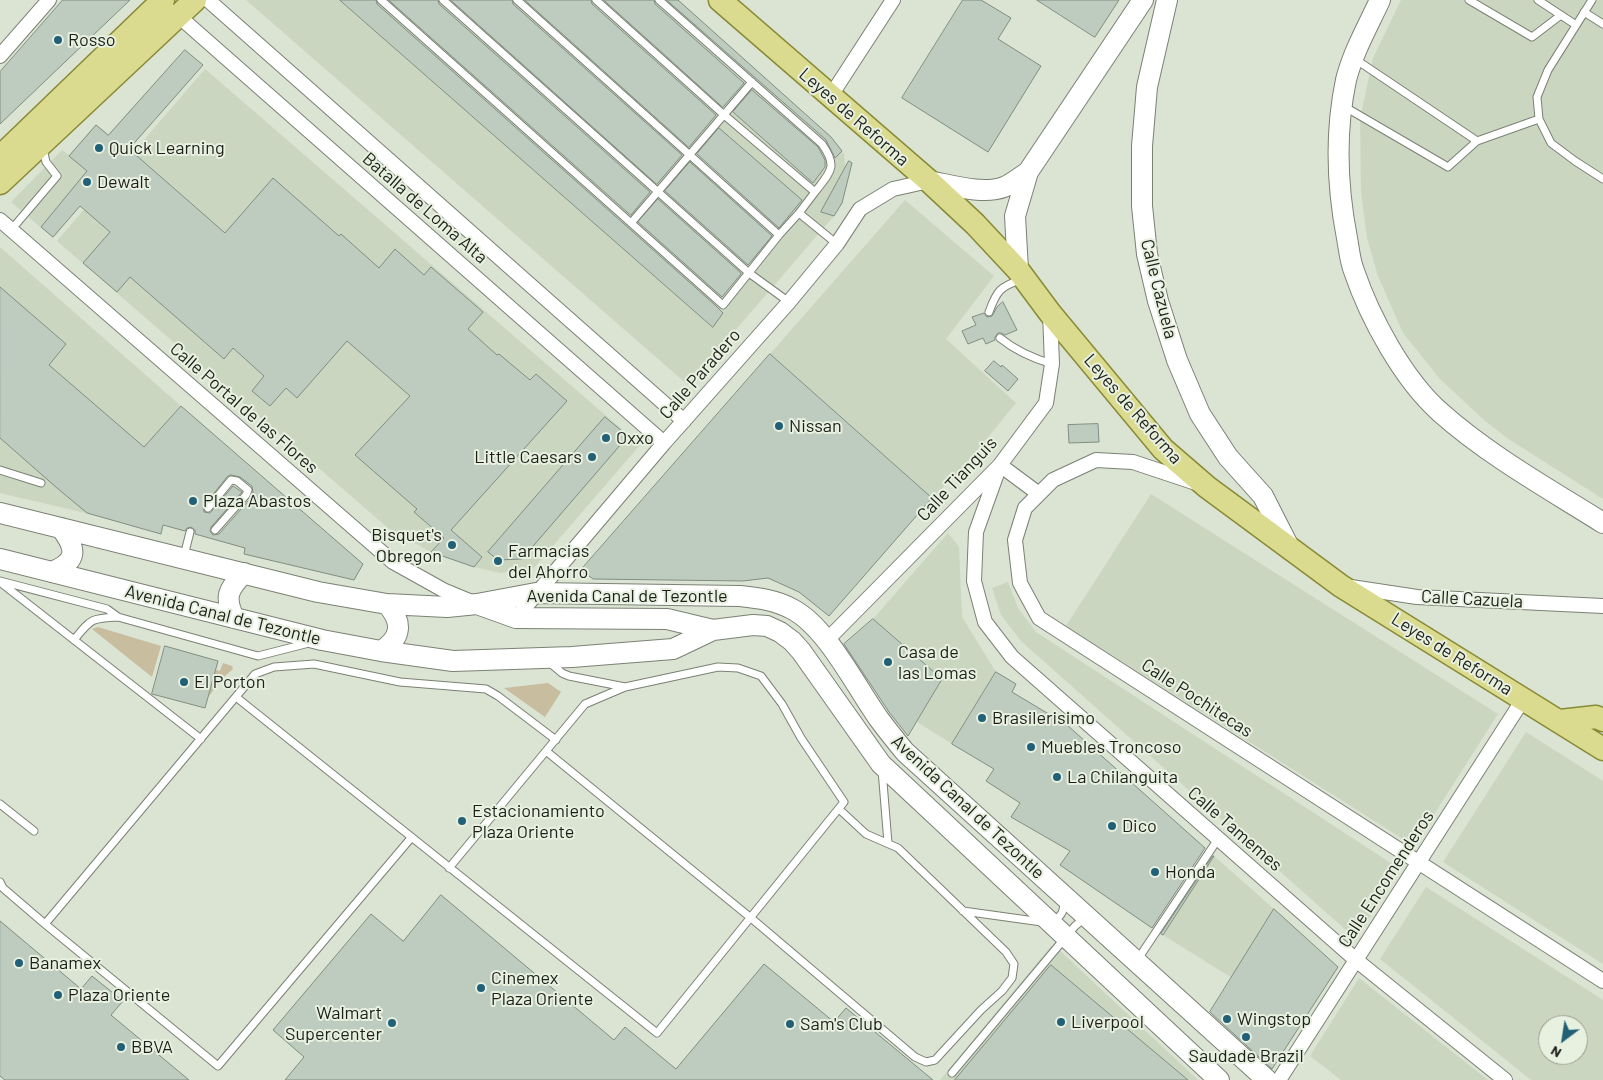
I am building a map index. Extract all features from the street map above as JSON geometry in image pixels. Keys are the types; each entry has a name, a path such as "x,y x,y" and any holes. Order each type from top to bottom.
{"main road":[{"path":"0,157 162,0"},
{"path":"0,183 195,0"},
{"name":"Leyes de Reforma","path":"720,0 929,181 975,224 1021,274 1163,450 1207,487 1341,586 1524,698 1603,749"},
{"path":"1021,274 1015,216 1028,172 1143,0"},
{"name":"Calle Cazuela","path":"1167,0 1147,87 1142,146 1142,206 1147,254 1158,301 1178,360 1200,414 1228,457 1263,496 1289,547"},
{"path":"1380,0 1353,58 1346,81 1342,105 1337,162 1342,216 1353,270 1377,326 1406,372 1439,412 1480,444 1603,523"},
{"path":"929,181 991,190 1005,187 1028,172"},
{"name":"Avenida Canal de Tezontle","path":"0,512 318,592 387,604 447,607 477,604 536,592 740,596 770,600 793,609 827,640 879,720 905,752 1267,1080"},
{"path":"52,572 64,566 70,558 72,550 71,540 61,528"},
{"name":"Avenida Canal de Tezontle","path":"0,559 322,640 381,651 453,661 545,658 673,649 713,630 753,625 767,626 780,632 792,641 882,764 1216,1078"},
{"path":"234,618 227,601 234,583 244,574"},
{"path":"381,651 390,646 397,634 398,623 395,613 387,604"},
{"name":"Avenida Canal de Tezontle","path":"477,604 516,618 666,619 713,630"},
{"path":"1560,721 1596,716 1603,720"}],"street":[{"path":"0,56 49,0"},
{"name":"Batalla de Loma Alta","path":"162,0 664,443"},
{"name":"Batalla de Loma Alta","path":"208,0 684,421"},
{"path":"830,97 893,0"},
{"name":"Calle Paradero","path":"516,618 536,592 837,244 860,210 893,189 929,181"},
{"name":"Calle Portal de las Flores","path":"0,220 393,562 445,591 477,604"},
{"name":"Calle Tianguis","path":"827,640 1000,465 1046,403 1052,364 1050,312"},
{"name":"Calle Pochitecas","path":"1207,487 1133,462 1096,460 1053,480 1025,508 1015,540 1020,583 1039,618 1603,981"},
{"path":"1000,465 1039,494"},
{"name":"Calle Tamemes","path":"1000,465 976,532 974,582 985,622 1012,657 1356,960 1506,1080"},
{"name":"Calle Cazuela","path":"1341,586 1417,597 1603,606"},
{"name":"Calle Encomenderos","path":"1279,1080 1524,698"}],"lane":[{"path":"381,0 723,305 831,171 830,156 822,144 659,0"},
{"path":"443,0 749,273 788,302"},
{"path":"517,0 779,235"},
{"path":"596,0 723,114 815,192"},
{"path":"1469,0 1532,37 1561,14"},
{"path":"1538,0 1576,25"},
{"path":"1592,0 1548,70 1537,97 1539,119 1551,142 1575,161 1603,179"},
{"path":"1584,12 1603,24"},
{"path":"1353,58 1477,142"},
{"path":"631,223 752,82"},
{"path":"1342,105 1448,167 1477,142 1539,119"},
{"path":"12,230 57,176 46,162 42,144"},
{"path":"799,213 837,244"},
{"path":"989,312 995,294 1021,274"},
{"path":"1000,338 1019,351 1052,364"},
{"path":"0,470 41,483"},
{"path":"208,508 231,480 237,481 248,490 246,495 215,530"},
{"path":"183,558 190,532"},
{"path":"0,581 107,609 118,617"},
{"path":"0,581 201,739"},
{"path":"74,640 88,622 98,618 118,617 258,656 322,640"},
{"path":"545,658 562,673 569,676 625,687"},
{"path":"45,924 255,674 274,666 314,664 400,682 486,689 556,740"},
{"path":"236,697 411,838 657,1033 844,802 801,738 782,704 761,676 738,668 718,667 625,687 585,704 449,868"},
{"path":"546,752 751,918 915,1057 926,1062 935,1060 981,1010 1002,991 1012,978 1014,964 1006,952 898,848 866,834 838,809"},
{"path":"882,764 888,844"},
{"path":"0,804 34,831"},
{"path":"0,882 3,888 45,924 218,1066 411,838"},
{"path":"1136,961 1218,839"},
{"path":"963,911 1051,924 1064,912 1064,896"},
{"path":"952,1073 1081,921 1091,920"}],"shaded area":[{"path":"246,0 678,0 831,137 844,154 847,180 842,203 834,216 688,385"},
{"path":"1401,0 1603,0 1603,499 1507,438 1484,420 1440,379 1403,333 1378,276 1367,238 1361,192 1360,119 1373,58"},
{"path":"205,69 640,445 533,569 500,573 474,567 482,558 451,531 431,552 389,529 57,241"},
{"path":"96,124 127,151 53,238 11,202 62,150 69,155"},
{"path":"905,200 994,276 946,339 1016,403 961,470 932,498 770,354"},
{"path":"0,247 181,406 85,513 0,493"},
{"path":"1151,494 1498,714 1414,846 1066,626"},
{"path":"948,533 959,547 962,617 996,672 952,744 917,722 942,679 873,619"},
{"path":"1008,582 1018,608 1036,632 1400,869 1356,939 1021,641 1001,615 992,588"},
{"path":"98,627 161,646 152,677 92,629"},
{"path":"223,663 232,666 233,669 208,697 216,670 220,671"},
{"path":"548,683 561,692 545,717 504,688"},
{"path":"1526,732 1603,781 1603,964 1443,862"},
{"path":"1214,856 1274,909 1232,978 1163,935"},
{"path":"1426,887 1603,1000 1603,1080 1531,1080 1380,959"},
{"name":"Liverpool","path":"1051,946 1057,948 1198,1080 940,1080"},
{"path":"1359,978 1488,1080 1341,1080 1310,1056"}],"building":[{"name":"Rosso","path":"63,0 130,0 0,124 0,72"},
{"path":"340,0 376,0 377,4 715,305 723,313 713,327"},
{"path":"389,0 438,0 439,4 650,192 631,215"},
{"path":"451,0 512,0 513,4 682,155 657,184"},
{"path":"525,0 591,0 592,4 716,115 689,147"},
{"path":"604,0 654,0 655,4 744,83 723,107"},
{"path":"667,0 678,0 831,137 842,151 835,158 826,140"},
{"path":"963,0 981,0 1011,18 998,39 1041,66 988,152 902,98"},
{"path":"1037,0 1119,0 1095,37"},
{"path":"185,50 203,65 129,149 225,233 273,178 379,268 395,249 424,275 431,267 483,312 468,329 497,355 499,354 530,380 536,374 567,401 451,530 482,557 474,567 431,552 444,538 414,512 417,509 355,455 410,396 347,341 297,398 286,388 270,406 252,391 264,376 233,348 224,359 130,277 117,292 83,263 110,232 80,206 53,237 41,227 87,171 69,156 96,125 108,135"},
{"path":"752,90 818,147 825,160 825,167 813,183 733,112"},
{"path":"719,128 802,200 779,228 697,154"},
{"path":"849,161 852,163 842,203 834,216 821,212"},
{"path":"690,162 772,236 748,265 665,191"},
{"path":"658,199 741,273 722,297 638,222"},
{"path":"0,287 66,344 49,365 144,447 181,406 363,564 354,580 244,554 245,548 195,534 195,530 191,527 185,531 163,525 161,534 87,513 0,438","holes":["231,475 240,477 252,486 253,492 250,499 219,534 213,535 210,531 211,527 242,492 233,486 210,513 204,512 203,507 227,477"]},
{"path":"1003,302 1017,330 1005,335 998,333 995,340 986,344 983,338 968,344 962,331 976,325 972,317 984,313 987,317 992,316 997,307"},
{"name":"Nissan","path":"770,354 932,498 829,616 799,592 768,578 743,581 593,579 581,570"},
{"path":"994,361 1001,367 1002,365 1018,379 1008,391 985,371"},
{"path":"605,417 628,436 522,559 498,560 488,552"},
{"path":"1098,424 1099,442 1069,443 1068,425"},
{"name":"Casa de las Lomas","path":"873,619 942,679 908,736 889,712 844,644"},
{"name":"El Porton","path":"165,646 218,661 205,708 152,694"},
{"path":"996,672 1016,684 1012,692 1067,725 1205,848 1152,928 1060,865 1070,851 1011,817 1020,803 986,781 994,769 952,744"},
{"path":"1213,856 1163,935 1161,934"},
{"path":"441,895 614,1040 625,1027 676,1069 764,964 834,1022 846,1008 933,1080 285,1080 304,1057 273,1030 371,914 403,941"},
{"path":"1274,909 1338,967 1272,1069 1210,1012"},
{"name":"Plaza Oriente","path":"0,921 81,989 92,976 123,1001 111,1015 189,1080 5,1080 0,1076"},
{"name":"Liverpool","path":"1051,965 1188,1080 955,1080"}],"place":[{"name":"Rosso","path":"58,40"},
{"name":"Quick Learning","path":"99,148"},
{"name":"Dewalt","path":"87,182"},
{"name":"Nissan","path":"779,426"},
{"name":"Oxxo","path":"606,438"},
{"name":"Little Caesars","path":"592,457"},
{"name":"Plaza Abastos","path":"193,501"},
{"name":"Bisquet's Obregon","path":"452,545"},
{"name":"Farmacias del Ahorro","path":"498,561"},
{"name":"Casa de las Lomas","path":"888,662"},
{"name":"El Porton","path":"184,682"},
{"name":"Brasilerisimo","path":"982,718"},
{"name":"Muebles Troncoso","path":"1031,747"},
{"name":"La Chilanguita","path":"1057,777"},
{"name":"Estacionamiento Plaza Oriente","path":"462,821"},
{"name":"Dico","path":"1112,826"},
{"name":"Honda","path":"1155,872"},
{"name":"Banamex","path":"19,963"},
{"name":"Cinemex Plaza Oriente","path":"481,988"},
{"name":"Plaza Oriente","path":"58,995"},
{"name":"Wingstop","path":"1227,1019"},
{"name":"Liverpool","path":"1061,1022"},
{"name":"Walmart Supercenter","path":"392,1023"},
{"name":"Sam's Club","path":"790,1024"},
{"name":"Saudade Brazil","path":"1246,1037"},
{"name":"BBVA","path":"121,1047"}]}
